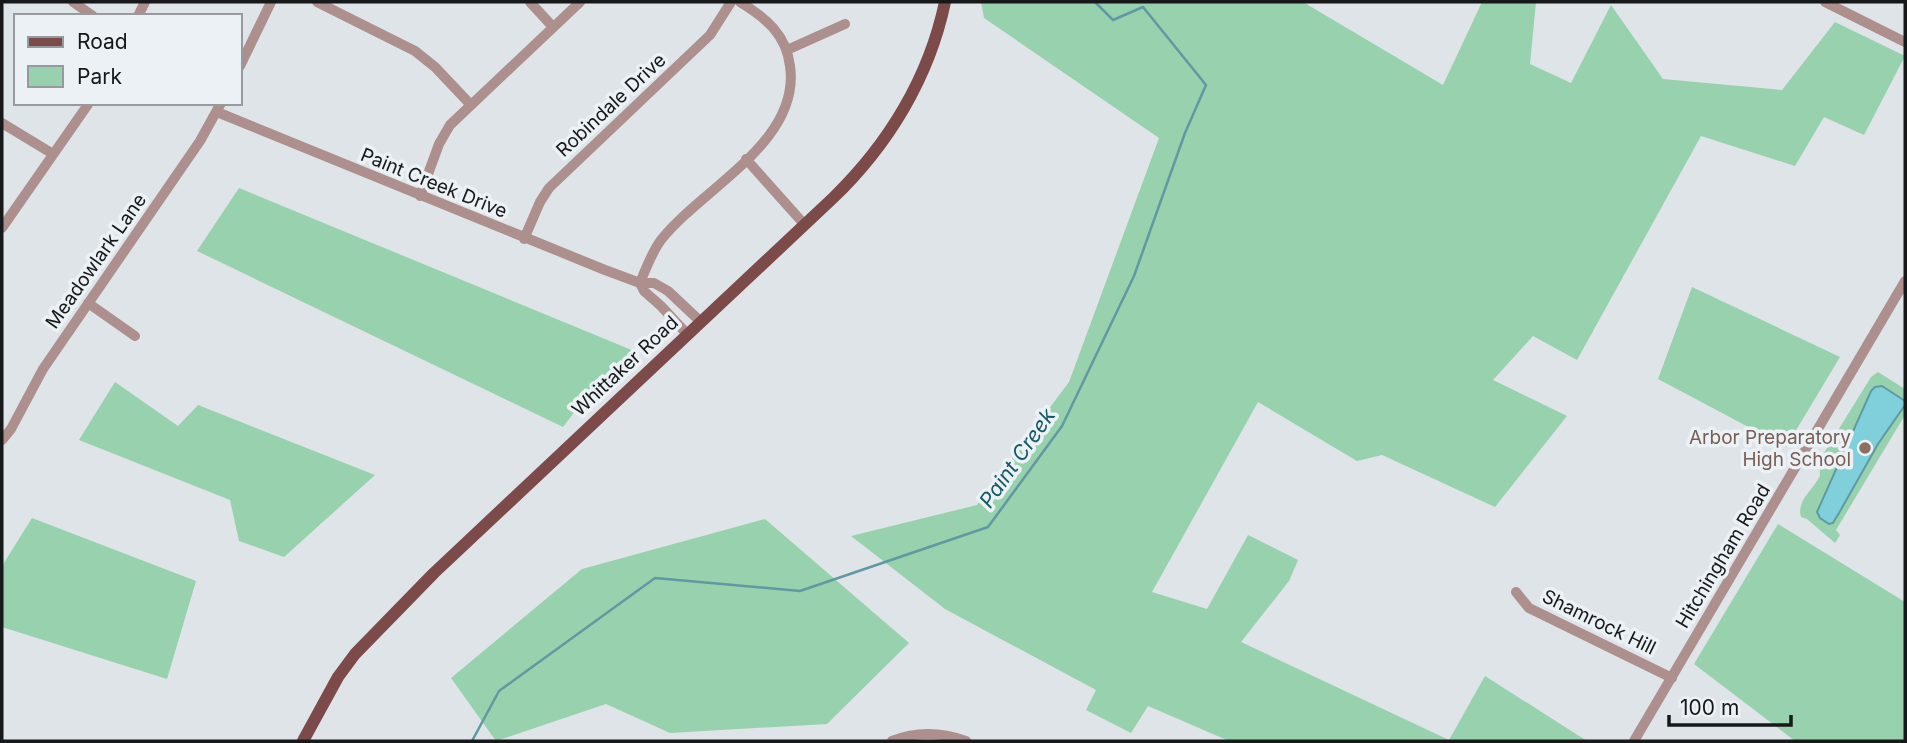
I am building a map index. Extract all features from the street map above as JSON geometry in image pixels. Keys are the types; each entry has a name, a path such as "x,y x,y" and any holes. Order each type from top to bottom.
{"main road":[{"name":"Whittaker Road","path":"303,741 338,677 372,634 853,179 893,127 923,71 945,2"}],"street":[{"path":"73,2 90,14"},
{"path":"242,62 271,2"},
{"path":"317,2 415,51 435,67 470,104"},
{"path":"530,2 553,27"},
{"path":"420,196 444,133 470,104 580,2"},
{"name":"Robindale Drive","path":"524,239 540,202 550,188 710,35 731,2"},
{"path":"640,282 660,240 772,134 787,107 792,76 787,50 773,25 740,2"},
{"path":"1825,2 1905,42"},
{"path":"787,50 845,24"},
{"path":"2,228 88,105"},
{"name":"Paint Creek Drive","path":"219,108 524,239 640,282 660,286 701,322"},
{"name":"Meadowlark Lane","path":"2,440 11,429 43,369 200,141 219,108"},
{"path":"2,123 53,154"},
{"path":"746,159 804,224"},
{"name":"Hitchingham Road","path":"1634,741 1905,281"},
{"name":"Paint Creek Drive","path":"640,282 644,291 662,306 687,334"},
{"path":"88,303 135,336"},
{"name":"Shamrock Hill","path":"1516,592 1529,608 1672,678"},
{"path":"892,741 931,734 966,741"}],"green space":[{"path":"981,2 1303,2 1443,85 1482,2 1536,2 1530,64 1571,83 1611,5 1663,79 1782,90 1835,22 1905,56 1864,135 1824,117 1795,166 1701,136 1577,360 1533,336 1493,380 1567,416 1495,507 1382,455 1357,461 1258,402 1152,592 1207,609 1248,535 1298,560 1289,581 1241,642 1449,740 1485,676 1587,741 1229,741 1148,706 1131,733 1086,710 1096,690 945,609 851,536 977,505 1069,382 1159,138 984,18"},
{"path":"239,188 634,351 582,402 563,427 197,251"},
{"path":"1692,287 1840,357 1786,447 1658,379"},
{"path":"1878,372 1905,389 1905,415 1836,530 1840,535 1835,543 1801,517 1801,506 1820,476 1819,461 1871,377"},
{"path":"115,382 178,426 198,405 375,475 284,557 239,541 230,500 79,440"},
{"path":"32,518 196,581 167,679 2,627 2,566"},
{"path":"765,519 909,643 827,724 670,733 606,704 496,741 451,678 582,569"},
{"path":"1778,524 1905,602 1905,741 1795,741 1694,664"}],"water":[{"path":"1882,386 1905,401 1905,405 1878,444 1833,523 1829,524 1820,518 1817,512 1871,391"}],"waterway":[{"name":"Paint Creek","path":"472,741 499,691 655,578 800,591 988,527 1062,426 1134,276 1185,133 1206,85 1143,7 1113,20 1095,2"}],"place":[{"name":"Arbor Preparatory High School","path":"1865,448"}]}
